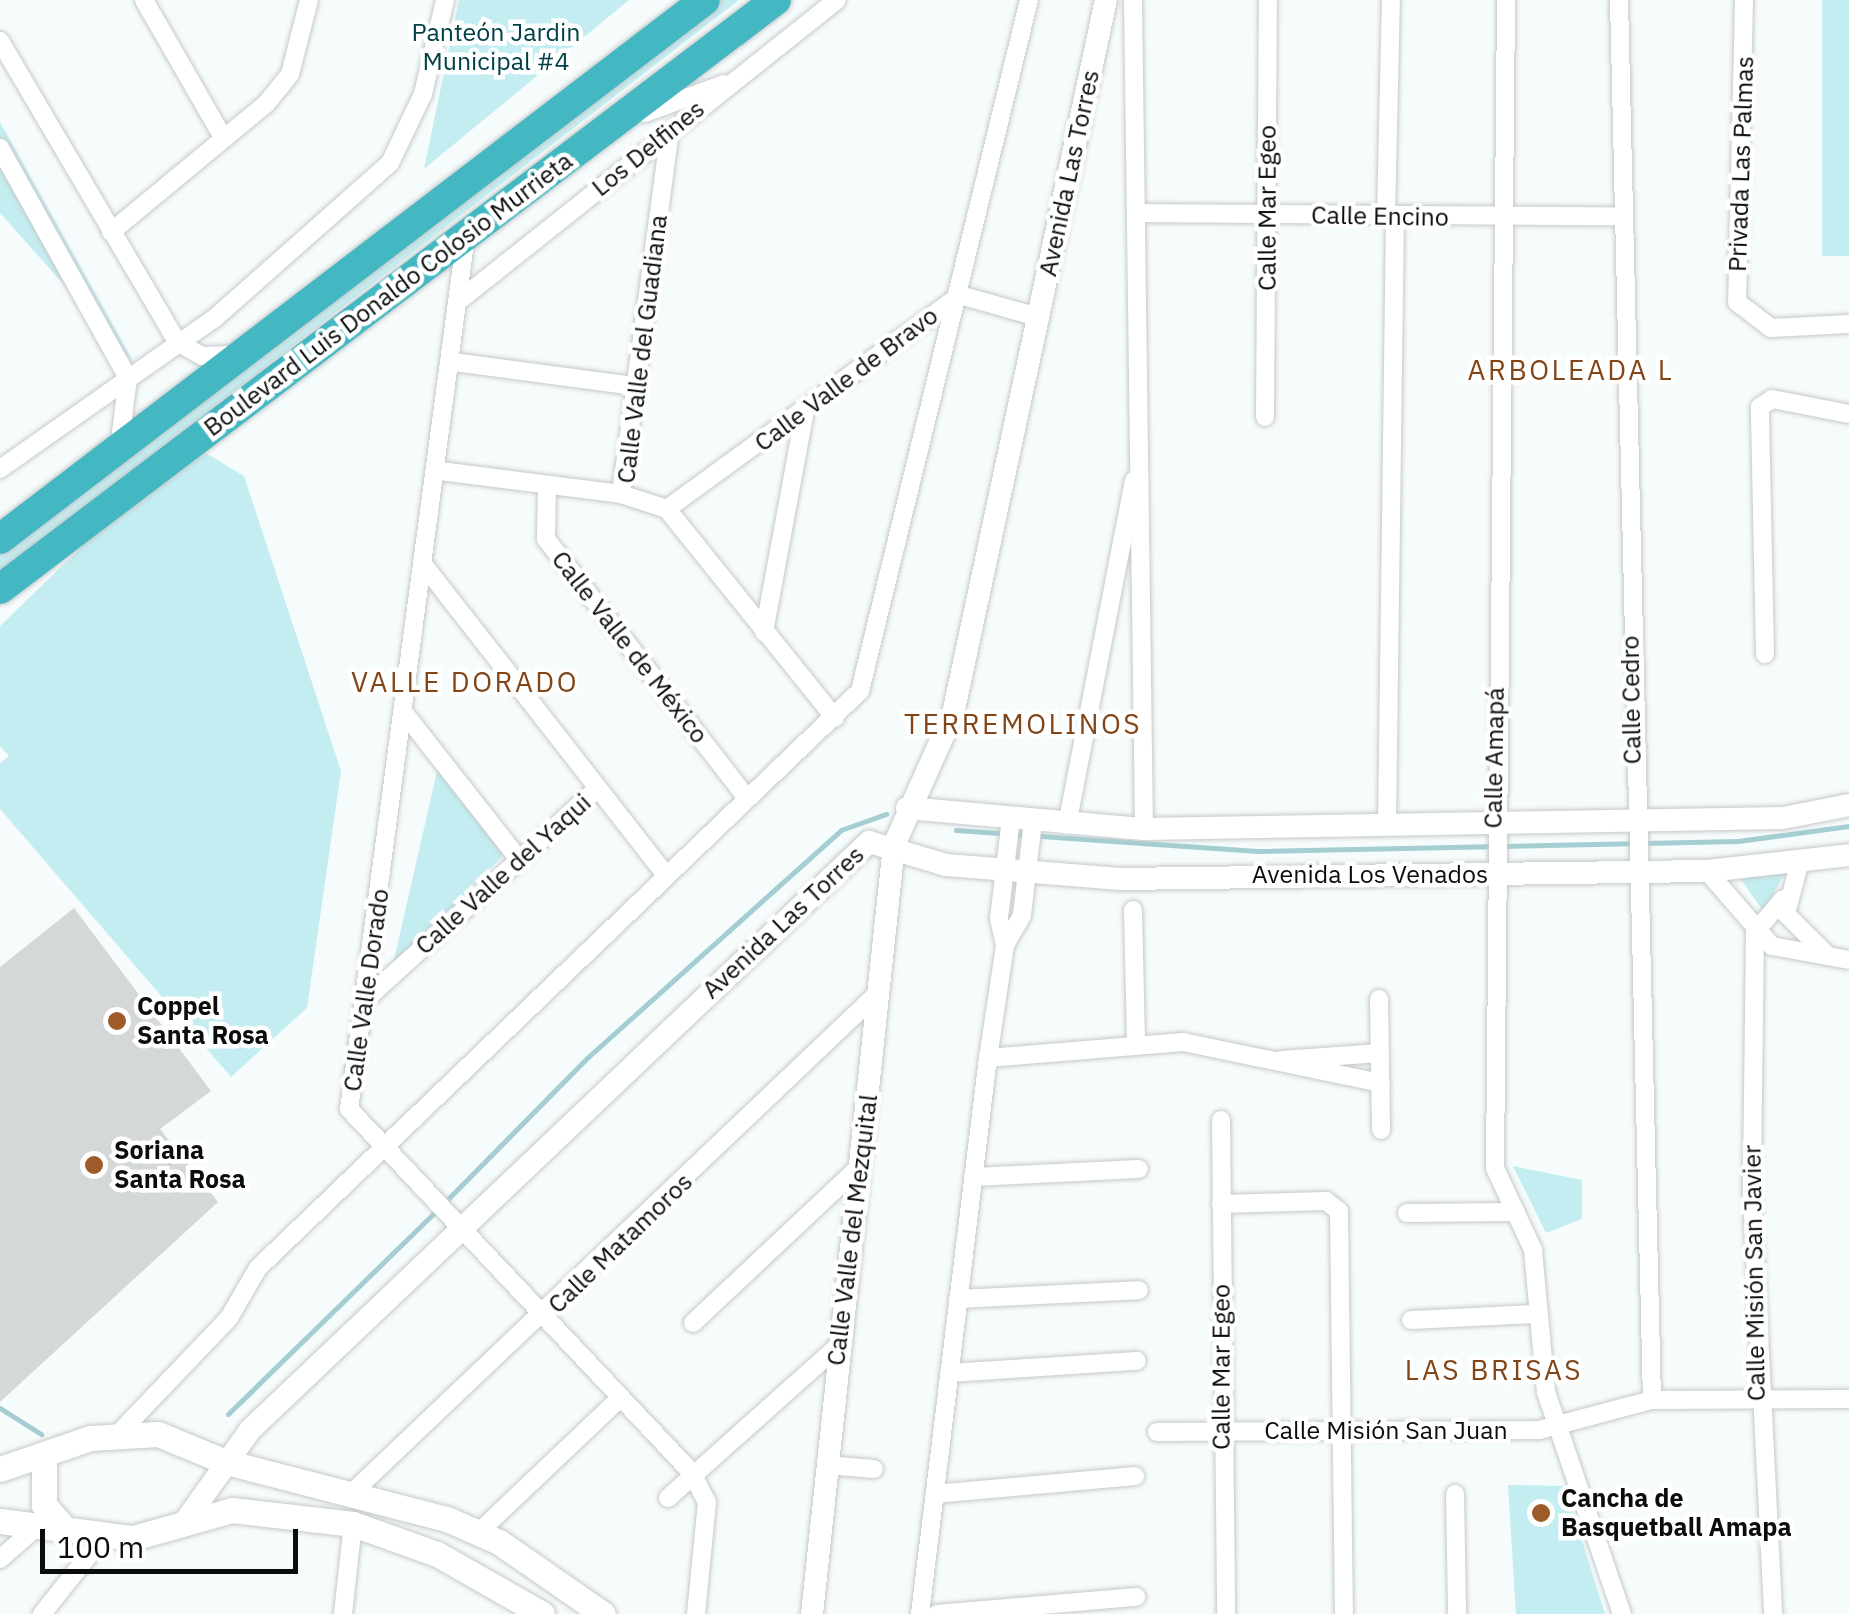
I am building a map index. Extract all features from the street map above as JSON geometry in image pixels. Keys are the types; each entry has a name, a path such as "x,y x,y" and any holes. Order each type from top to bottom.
{"highway":[{"name":"Boulevard Luis Donaldo Colosio Murrieta","path":"0,539 249,354 704,0"},
{"name":"Boulevard Luis Donaldo Colosio Murrieta","path":"0,589 466,230 609,130 776,0"}],"main road":[{"path":"0,1469 122,1431 226,1462 355,1490 478,1532 603,1614"},
{"path":"44,1457 44,1505 52,1524"},
{"path":"0,1521 52,1524 104,1536 152,1535 184,1522 254,1510 353,1524 437,1554 542,1614"}],"street":[{"path":"144,0 224,139"},
{"path":"111,232 224,139 290,74 309,0"},
{"path":"0,470 178,342 390,163 423,94 445,0"},
{"name":"Los Delfines","path":"462,298 837,0"},
{"path":"122,1431 229,1318 258,1268 665,874 835,718 876,657 1029,0"},
{"name":"Avenida Las Torres","path":"184,1522 226,1462 457,1224 860,846 894,845 907,808 952,714 1106,0"},
{"path":"1133,0 1142,440 1144,830"},
{"name":"Calle Mar Egeo","path":"1265,417 1268,0"},
{"path":"1387,826 1391,0"},
{"name":"Calle Amapá","path":"1506,0 1493,849 1495,1168 1534,1256 1535,1314 1556,1419 1622,1614"},
{"name":"Calle Cedro","path":"1618,0 1635,846 1652,1400"},
{"name":"Privada Las Palmas","path":"1744,0 1737,302 1754,322 1849,324"},
{"path":"0,41 178,342 202,356 249,354"},
{"path":"609,130 730,83"},
{"name":"Calle Valle del Guadiana","path":"670,131 621,494 667,510 835,718"},
{"path":"0,148 128,378 119,448"},
{"name":"Calle Encino","path":"1138,213 1622,216"},
{"name":"Calle Valle Dorado","path":"466,230 462,298 440,471 349,1109 692,1473 707,1502 696,1614"},
{"name":"Calle Valle de Bravo","path":"667,510 960,296 1038,317"},
{"path":"454,362 636,386"},
{"path":"1765,654 1764,400 1849,414"},
{"path":"764,632 806,410"},
{"path":"1067,824 1142,440"},
{"path":"440,471 621,494"},
{"name":"Calle Valle de México","path":"548,486 546,538 747,798"},
{"path":"426,568 665,874"},
{"path":"405,714 517,857"},
{"name":"Calle Valle del Yaqui","path":"364,1001 517,857 598,788"},
{"name":"Avenida Los Venados","path":"894,845 946,865 1635,846 1849,805"},
{"name":"Avenida Los Venados","path":"907,808 1021,827 1067,824 1144,830 1387,826 1493,849 1635,846 1707,871 1799,866 1849,856"},
{"path":"920,1614 988,1058 1021,827"},
{"name":"Calle Valle del Mezquital","path":"812,1614 894,845"},
{"path":"1755,932 1783,900 1799,866"},
{"path":"1707,871 1755,932 1772,946 1849,960"},
{"path":"1783,900 1796,930 1825,954"},
{"path":"1133,910 1136,1046"},
{"name":"Calle Misión San Javier","path":"1755,932 1757,1399 1773,1614"},
{"name":"Calle Matamoros","path":"355,1490 544,1317 880,990"},
{"path":"1379,999 1381,1130"},
{"path":"988,1058 1190,1043 1380,1083"},
{"path":"1276,1061 1380,1053"},
{"name":"Calle Mar Egeo","path":"1221,1120 1221,1430 1226,1614"},
{"path":"693,1323 859,1167"},
{"path":"973,1177 1139,1169"},
{"path":"1221,1204 1326,1200 1338,1211 1338,1430 1344,1614"},
{"path":"1408,1214 1516,1212"},
{"path":"958,1300 1139,1290"},
{"path":"1411,1320 1535,1314"},
{"path":"668,1498 839,1346"},
{"path":"950,1374 1137,1361"},
{"path":"478,1532 620,1398"},
{"name":"Calle Misión San Juan","path":"1157,1432 1539,1430 1556,1419 1652,1400 1849,1399"},
{"path":"827,1466 874,1469"},
{"path":"935,1494 1136,1476"},
{"path":"1456,1494 1457,1614"},
{"path":"0,1560 52,1524"},
{"path":"343,1614 353,1524"},
{"path":"42,1614 104,1536"},
{"path":"937,1614 1136,1597"}],"green space":[{"name":"Panteón Jardin Municipal #4","path":"459,0 629,0 424,169"},
{"path":"714,0 739,0 0,572 0,548"},
{"path":"1822,0 1849,0 1849,256 1822,256"},
{"path":"0,122 134,363 0,213"},
{"path":"189,443 244,476 341,771 307,1008 231,1077 0,809 0,763 9,756 0,746 0,626"},
{"path":"438,767 512,846 391,973"},
{"path":"1789,867 1763,911 1734,869"},
{"path":"1513,1166 1582,1180 1582,1219 1546,1233"},
{"path":"1508,1485 1565,1486 1605,1614 1516,1614"}],"building":[{"name":"Soriana Santa Rosa","path":"74,908 211,1091 160,1129 218,1202 0,1402 0,967"}],"waterway":[{"path":"444,1203 587,1058 841,830 886,814"},
{"path":"956,830 1257,851 1738,841 1849,826"},
{"path":"228,1414 436,1211"},
{"path":"0,1408 41,1434"}],"place":[{"name":"Coppel Santa Rosa","path":"117,1021"},
{"name":"Soriana Santa Rosa","path":"94,1165"},
{"name":"Cancha de Basquetball Amapa","path":"1541,1513"}],"district":[{"name":"ARBOLEADA L","path":"1571,370"},
{"name":"VALLE DORADO","path":"465,682"},
{"name":"TERREMOLINOS","path":"1023,724"},
{"name":"LAS BRISAS","path":"1494,1370"}]}
